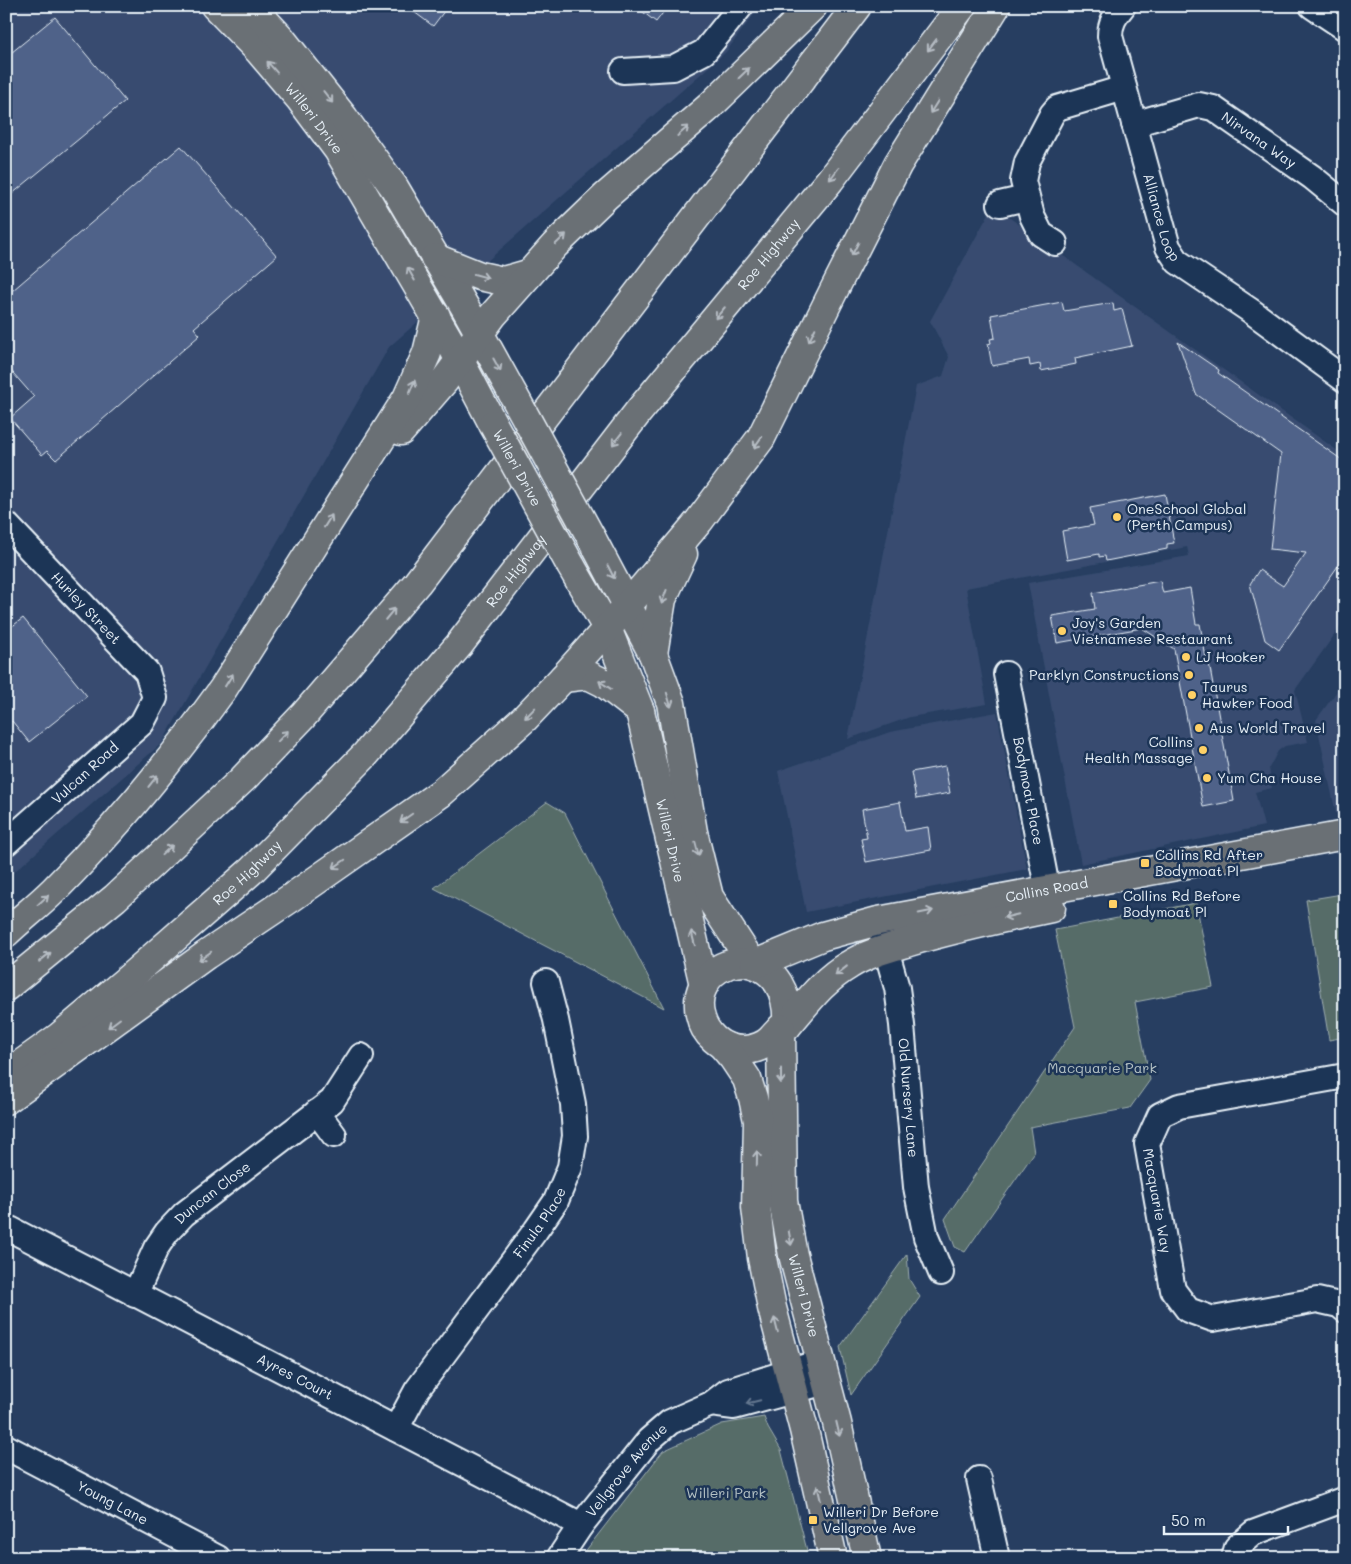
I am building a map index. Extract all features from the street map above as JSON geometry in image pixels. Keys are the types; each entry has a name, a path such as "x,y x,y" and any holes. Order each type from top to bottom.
{"main road":[{"name":"Willeri Drive","path":"215,6 259,51 300,99 338,150 436,316 493,424 607,628 640,711 704,985 698,1004 699,1015 705,1029 733,1058 747,1079 753,1098 758,1120 756,1206 762,1258 834,1558"},
{"name":"Willeri Drive","path":"251,6 279,36 344,118 394,187 514,396 653,654 670,703 693,832 709,897 754,964 768,971 781,988 787,1004 784,1027 783,1201 793,1255 837,1423 867,1558"},
{"path":"349,488 445,380 493,315 554,246 606,196 709,108 813,6"},
{"path":"6,987 115,898 243,779 303,716 417,583 857,6"},
{"name":"Roe Highway","path":"6,1075 59,1037 251,871 365,755 459,645 638,412 830,180 962,6"},
{"path":"6,1100 206,955 441,793 524,719 564,678 699,521 761,438 898,164 996,6"},
{"path":"435,258 480,276 503,281 528,274"},
{"path":"6,933 54,890 138,800 223,689 407,398 426,353 436,316"},
{"path":"653,654 662,599 699,521"},
{"path":"564,678 588,675 604,683 640,711"},
{"name":"Collins Road","path":"784,1027 820,986 849,964 884,949 972,925 1049,899 1345,835"},
{"name":"Collins Road","path":"754,964 823,936 878,921 1049,899 1345,852"},
{"path":"704,985 713,973 727,965 742,962 754,964"},
{"path":"722,1045 746,1050 758,1047 771,1039 784,1027"}],"street":[{"path":"623,71 673,68 704,52 741,6"},
{"name":"Alliance Loop","path":"1123,6 1114,17 1110,26 1110,36 1168,247 1178,262 1251,311 1345,380"},
{"path":"1312,6 1345,28"},
{"path":"1055,243 1041,234 1032,216 1022,181 1027,162 1057,108 1124,88"},
{"name":"Nirvana Way","path":"1134,124 1199,105 1213,108 1312,177 1345,204"},
{"path":"1000,204 1026,198"},
{"name":"Hurley Street","path":"6,524 147,672 155,698"},
{"name":"Bodymoat Place","path":"1006,674 1049,899"},
{"name":"Vulcan Road","path":"6,843 142,722 155,698"},
{"name":"Old Nursery Lane","path":"878,921 896,988 902,1025 916,1187 920,1211 926,1237 941,1273"},
{"name":"Finula Place","path":"396,1429 418,1390 556,1201 570,1167 574,1136 573,1104 556,1020 546,982"},
{"name":"Duncan Close","path":"135,1295 156,1248 167,1232 184,1214 332,1101 361,1056"},
{"name":"Macquarie Way","path":"1345,1076 1179,1106 1160,1115 1147,1144 1173,1290 1188,1310 1213,1319 1317,1300 1339,1305 1345,1310"},
{"path":"317,1112 334,1135"},
{"name":"Ayres Court","path":"10,1229 581,1525"},
{"name":"Vellgrove Avenue","path":"559,1558 581,1525 649,1440 670,1422 711,1404 734,1407 791,1382 823,1372"},
{"name":"Young Lane","path":"6,1448 218,1558"},
{"path":"979,1479 997,1558"},
{"path":"1234,1558 1237,1547 1253,1533 1345,1500"}],"shaded area":[{"path":"6,6 760,6 726,52 389,347 162,743 6,879"},
{"name":"OneSchool Global (Perth Campus)","path":"993,206 1345,456 1345,620 1295,690 1308,742 1285,746 1278,751 1269,768 1272,788 1255,792 1264,826 1081,864 1028,583 1189,556 1187,547 966,588 987,704 910,717 848,739 916,386 943,376 949,357 930,321"},
{"path":"1345,680 1345,812 1336,814 1316,720"},
{"path":"997,712 1027,869 806,912 778,771 890,732"}],"green space":[{"path":"547,802 565,813 664,1008 434,888"},
{"path":"1342,894 1345,911 1345,1037 1329,1040 1306,900"},
{"name":"Macquarie Park","path":"1196,903 1213,987 1135,1002 1150,1080 1130,1108 1030,1127 1034,1153 965,1252 955,1247 945,1219 1075,1027 1055,930"},
{"path":"907,1254 909,1279 920,1297 851,1395 840,1347"},
{"name":"Willeri Park","path":"764,1417 781,1450 809,1558 580,1558 663,1451 722,1424"}],"building":[{"path":"406,6 448,6 433,26"},
{"path":"635,6 668,6 656,22"},
{"path":"55,17 125,101 6,199 6,57"},
{"path":"181,146 277,256 194,328 200,335 56,460 47,451 42,455 10,418 34,397 6,365 6,296"},
{"path":"1062,302 1064,311 1113,303 1114,311 1122,309 1132,346 1075,358 1076,364 1041,371 1040,364 1030,366 1029,359 992,366 988,344 991,343 990,339 995,338 991,315"},
{"path":"1178,342 1219,370 1218,373 1345,462 1345,556 1279,650 1265,640 1250,584 1259,570 1283,586 1306,553 1270,549 1281,454 1196,394"},
{"path":"1165,494 1174,543 1167,544 1167,549 1106,561 1105,556 1099,557 1099,554 1067,560 1062,531 1094,525 1090,508"},
{"path":"1160,581 1163,593 1190,588 1196,624 1200,624 1206,658 1208,657 1234,801 1203,807 1174,649 1142,628 1057,643 1052,616 1095,609 1093,593"},
{"path":"23,618 87,696 29,742 12,721 6,726 6,631"},
{"path":"945,766 950,793 916,799 911,772"},
{"path":"900,802 905,831 928,827 931,850 866,862 861,839 867,838 862,809"}],"place":[{"name":"OneSchool Global (Perth Campus)","path":"1117,517"},
{"name":"Joy's Garden Vietnamese Restaurant","path":"1062,631"},
{"name":"LJ Hooker","path":"1186,657"},
{"name":"Parklyn Constructions","path":"1189,675"},
{"name":"Taurus Hawker Food","path":"1192,695"},
{"name":"Aus World Travel","path":"1199,728"},
{"name":"Collins Health Massage","path":"1203,750"},
{"name":"Yum Cha House","path":"1207,778"},
{"name":"Collins Rd After Bodymoat Pl","path":"1145,863"},
{"name":"Collins Rd Before Bodymoat Pl","path":"1113,904"},
{"name":"Willeri Dr Before Vellgrove Ave","path":"813,1520"}]}
